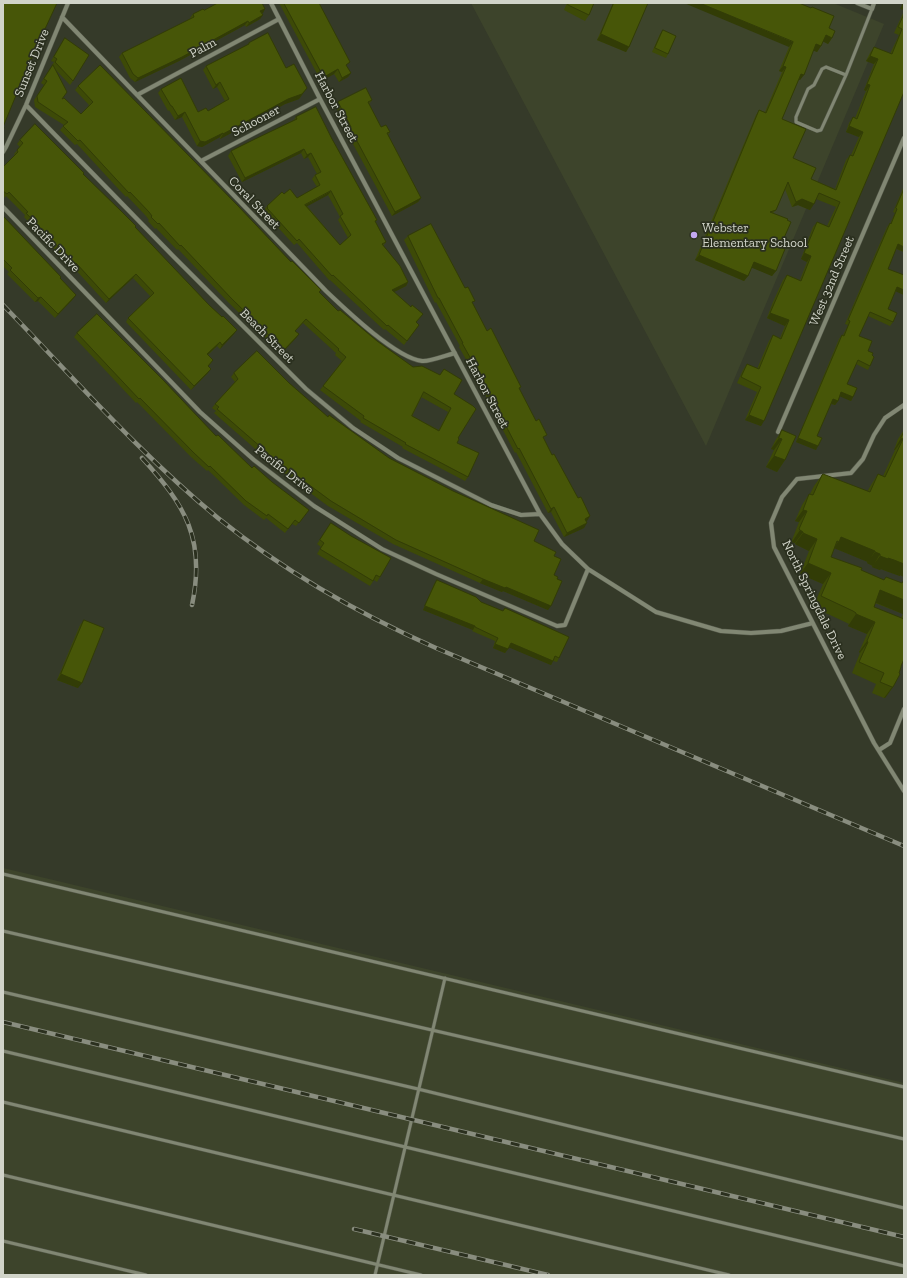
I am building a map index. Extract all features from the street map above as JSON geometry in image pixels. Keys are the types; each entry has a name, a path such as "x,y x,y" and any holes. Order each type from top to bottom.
{"street":[{"name":"Sunset Drive","path":"3,152 26,105 68,3"},
{"name":"Harbor Street","path":"271,3 320,99 540,514 562,544 588,569 656,612 721,631 751,633 781,631 813,623"},
{"path":"857,3 872,9 874,3"},
{"name":"Coral Street","path":"62,17 326,291 363,324 408,357 423,362 455,353"},
{"name":"Palm","path":"137,95 279,19"},
{"name":"Schooner","path":"201,161 320,99"},
{"name":"Beach Street","path":"26,105 174,257 306,389 353,428 398,458 491,504 521,515 540,514"},
{"name":"West 32nd Street","path":"778,432 904,138"},
{"name":"Pacific Drive","path":"3,207 200,412 254,460 308,502 375,544 436,574 557,626 565,625 588,569"},
{"name":"North Springdale Drive","path":"904,405 885,418 874,435 863,459 851,473 797,479 782,497 771,523 774,547 879,750 904,791"},
{"path":"879,750 890,743 904,709"}],"lane":[{"path":"846,75 826,67 822,69 814,85 808,88 796,116 796,122 817,131 821,130 846,75 872,9"},
{"path":"3,874 904,1087"},
{"path":"3,931 904,1139"},
{"path":"375,1275 445,978"},
{"path":"3,992 418,1089 904,1208"},
{"path":"3,1051 904,1266"},
{"path":"3,1102 729,1275"},
{"path":"3,1175 421,1275"},
{"path":"3,1241 146,1275"}],"shaded area":[{"name":"Webster Elementary School","path":"471,3 833,3 884,24 706,446"},
{"path":"3,868 904,1083 904,1275 3,1275"}],"building":[{"path":"3,3 57,3 26,70 29,71 21,89 19,88 3,127"},
{"path":"218,3 262,3 265,9 260,11 263,15 249,23 248,21 182,57 138,78 133,74 122,53 194,17 193,14"},
{"path":"284,3 319,3 350,62 346,65 351,73 342,78 338,69 324,77"},
{"path":"569,3 594,3 589,15 568,5"},
{"path":"614,3 648,3 629,47 601,34"},
{"path":"700,3 799,3 834,16 829,28 835,31 832,38 826,35 821,46 816,44 804,75 801,74 782,119 806,129 793,158 816,168 811,179 836,190 850,155 853,156 863,132 849,126 853,117 857,119 870,85 867,84 878,59 870,56 874,47 892,54 902,29 898,27 904,14 904,92 764,421 749,415 761,387 741,377 747,364 759,369 773,335 781,339 789,320 770,313 787,275 801,281 811,256 804,253 817,222 829,227 840,202 819,193 814,204 802,199 796,202 788,182 776,210 770,212 788,219 787,220 791,222 780,247 785,249 776,271 754,262 748,276 699,255 759,110 766,113 786,67 783,66 793,42"},
{"path":"663,30 676,36 668,54 655,48"},
{"path":"268,33 286,68 294,64 307,88 302,94 288,99 223,134 205,142 200,141 185,112 178,116 161,89 181,78 198,112 206,108 208,111 229,99 220,82 216,85 206,66"},
{"path":"65,38 89,55 73,81 55,62 57,59 54,57"},
{"path":"53,65 67,92 62,99 64,98 81,114 93,102 78,86 100,65 291,262 292,261 321,290 319,292 338,311 340,310 377,341 413,367 422,366 440,375 444,369 462,380 454,394 476,409 458,438 457,443 479,453 468,477 405,444 406,443 363,418 364,416 323,386 346,357 306,319 295,331 299,334 284,350 231,298 159,223 158,224 151,217 152,216 149,212 130,192 129,193 80,140 78,141 63,126 68,122 38,102 37,96 47,81 44,79","holes":["424,392 451,408 439,431 412,416"]},
{"path":"366,88 372,100 368,102 381,127 386,125 390,132 387,133 421,198 395,212 350,128 351,127 338,102"},
{"path":"316,107 377,220 375,221 386,242 382,244 400,266 408,282 392,290 411,307 412,305 423,314 416,322 419,325 407,341 388,325 387,326 333,275 332,276 299,239 297,241 267,208 267,206 282,192 284,194 290,189 297,198 320,185 315,175 321,172 311,153 307,155 304,149 245,178 231,151 297,119 296,117","holes":["331,191 343,214 340,216 351,235 340,245 305,205"]},
{"path":"35,124 136,226 135,227 209,305 237,330 222,345 220,342 207,354 213,360 208,366 211,369 194,386 128,318 154,293 136,274 109,299 76,263 75,264 26,213 28,212 9,192 7,194 3,191 3,167 18,152 17,150 23,143 20,140"},
{"path":"904,189 904,247 898,244 888,269 904,275 904,290 897,287 888,309 897,313 893,322 870,312 859,336 872,341 868,351 873,353 872,355 874,357 870,366 858,360 847,384 857,388 853,397 841,392 838,401 833,399 817,436 822,438 818,446 798,438 842,335 844,336 850,321 848,320 890,223 891,224"},
{"path":"3,216 76,295 58,314 41,297 38,298 10,270 12,268 3,259"},
{"path":"431,224 465,288 468,287 475,301 472,302 487,331 491,328 521,387 519,388 536,421 539,419 547,435 543,437 552,455 554,454 578,498 581,497 590,516 585,519 587,523 567,533 554,507 551,509 519,448 518,449 485,384 438,298 408,236"},
{"path":"97,314 216,436 218,435 252,468 254,466 272,482 309,510 299,523 295,520 288,529 268,514 267,516 246,501 210,466 209,467 194,453 140,398 139,399 77,333"},
{"path":"257,351 289,383 328,417 329,415 389,458 453,491 539,530 534,541 556,552 554,556 561,559 554,575 558,577 557,579 562,581 551,606 483,579 396,540 331,501 270,456 217,409 219,407 215,404 238,379 234,373"},
{"path":"782,430 796,436 785,460 774,456 782,439 779,438"},
{"path":"904,432 904,564 880,556 880,554 875,551 841,537 839,542 837,541 831,557 862,568 861,570 884,580 886,577 902,583 904,580 904,600 880,590 874,607 904,619 904,659 899,673 900,674 892,687 880,682 884,673 859,662 875,622 821,596 831,573 808,563 817,539 803,533 799,529 807,511 803,510 809,494 813,495 823,474 870,492 878,474 885,477 903,439 901,438"},
{"path":"331,523 391,558 380,577 376,575 373,581 320,549 324,543 320,540"},
{"path":"437,580 476,597 481,602 503,611 505,608 569,637 559,658 555,656 553,661 511,643 508,649 495,644 498,638 475,626 425,606"},
{"path":"84,620 104,628 82,683 61,674"}],"railway":[{"path":"3,305 134,441 189,493 218,518 269,556 323,590 379,621 436,648 904,846"},
{"path":"142,458 170,492 188,524 194,542 196,561 196,582 192,605"},
{"path":"3,1022 904,1237"},
{"path":"354,1229 548,1275"}],"place":[{"name":"Webster Elementary School","path":"694,235"}]}
